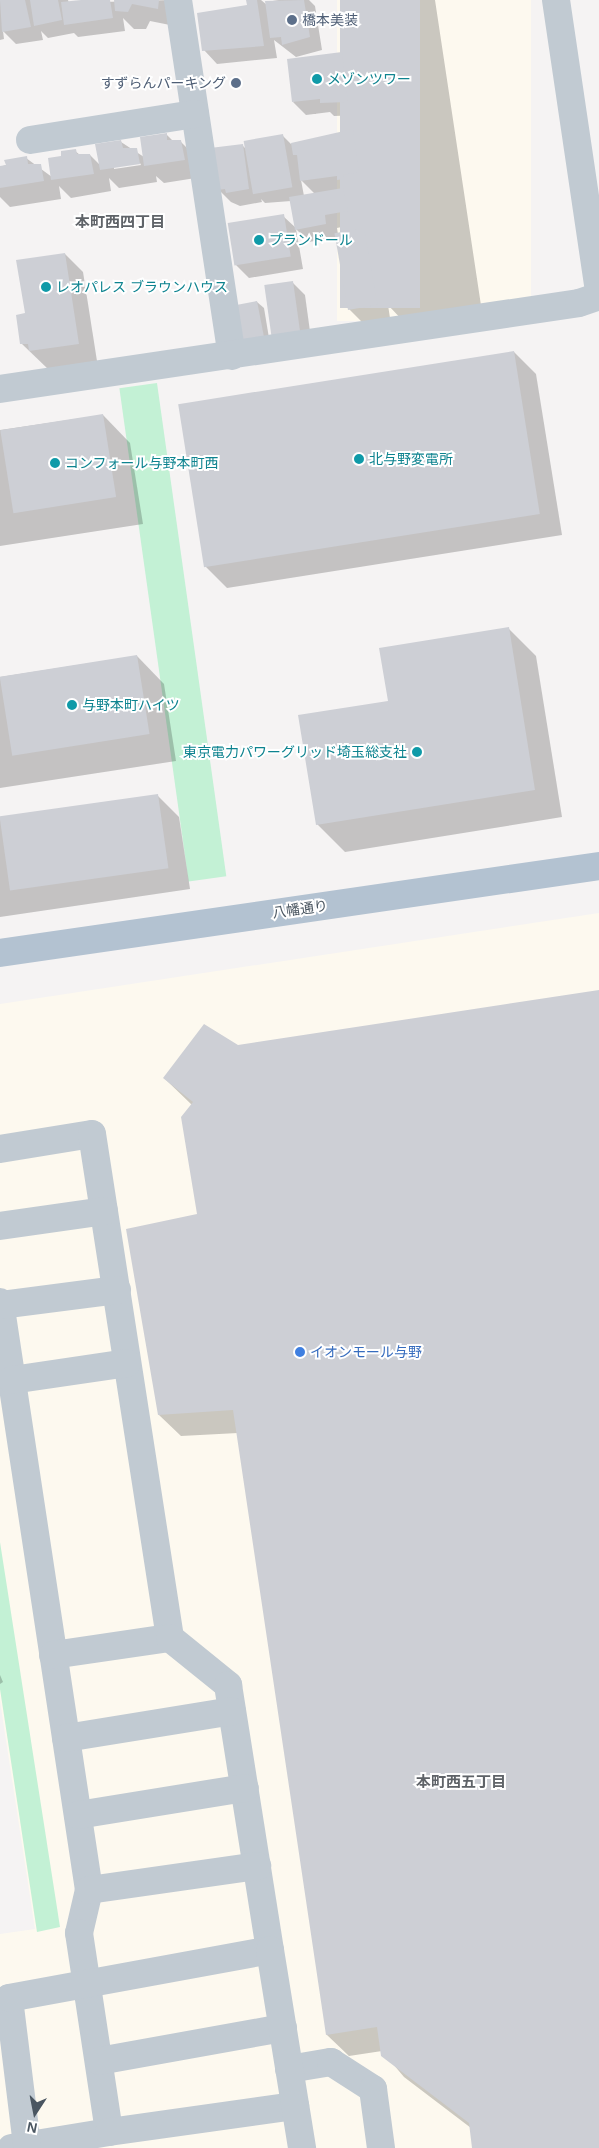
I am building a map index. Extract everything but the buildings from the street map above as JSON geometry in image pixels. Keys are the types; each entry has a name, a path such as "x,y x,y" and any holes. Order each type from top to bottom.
{"main road":[{"name":"八幡通り","path":"0,953 599,866"}],"street":[{"path":"178,0 232,356"},
{"path":"556,0 599,290"},
{"path":"30,140 195,114"},
{"path":"0,389 579,303 599,296"},
{"path":"0,1148 92,1134 170,1638 228,1685 302,2148"},
{"path":"0,1226 104,1211"},
{"path":"109,2132 79,1933 89,1890 0,1303 117,1290"},
{"path":"12,1380 128,1363"},
{"path":"54,1654 170,1638"},
{"path":"66,1738 232,1710"},
{"path":"78,1815 244,1788"},
{"path":"89,1890 257,1866"},
{"path":"270,1950 9,1998 19,2147 109,2132 295,2106"},
{"path":"99,2061 283,2028"},
{"path":"290,2069 331,2062 373,2089 381,2148"}],"shaded area":[{"path":"337,0 531,0 531,321 337,321"},
{"name":"イオンモール与野","path":"599,913 599,2148 0,2148 0,1934 35,1929 0,1701 0,1004"}],"green space":[{"path":"157,383 226,876 189,881 119,388"},
{"path":"0,1542 60,1927 37,1932 0,1689"}],"place":[{"name":"橋本美装","path":"292,20"},
{"name":"メゾンツワー","path":"317,79"},
{"name":"すずらんパーキング","path":"236,83"},
{"name":"プランドール","path":"259,240"},
{"name":"レオパレス ブラウンハウス","path":"46,287"},
{"name":"北与野変電所","path":"359,459"},
{"name":"コンフォール与野本町西","path":"55,463"},
{"name":"与野本町ハイツ","path":"72,705"},
{"name":"東京電力パワーグリッド埼玉総支社","path":"417,752"},
{"name":"イオンモール与野","path":"300,1352"}],"district":[{"name":"本町西四丁目","path":"120,222"},
{"name":"本町西五丁目","path":"461,1782"}]}
